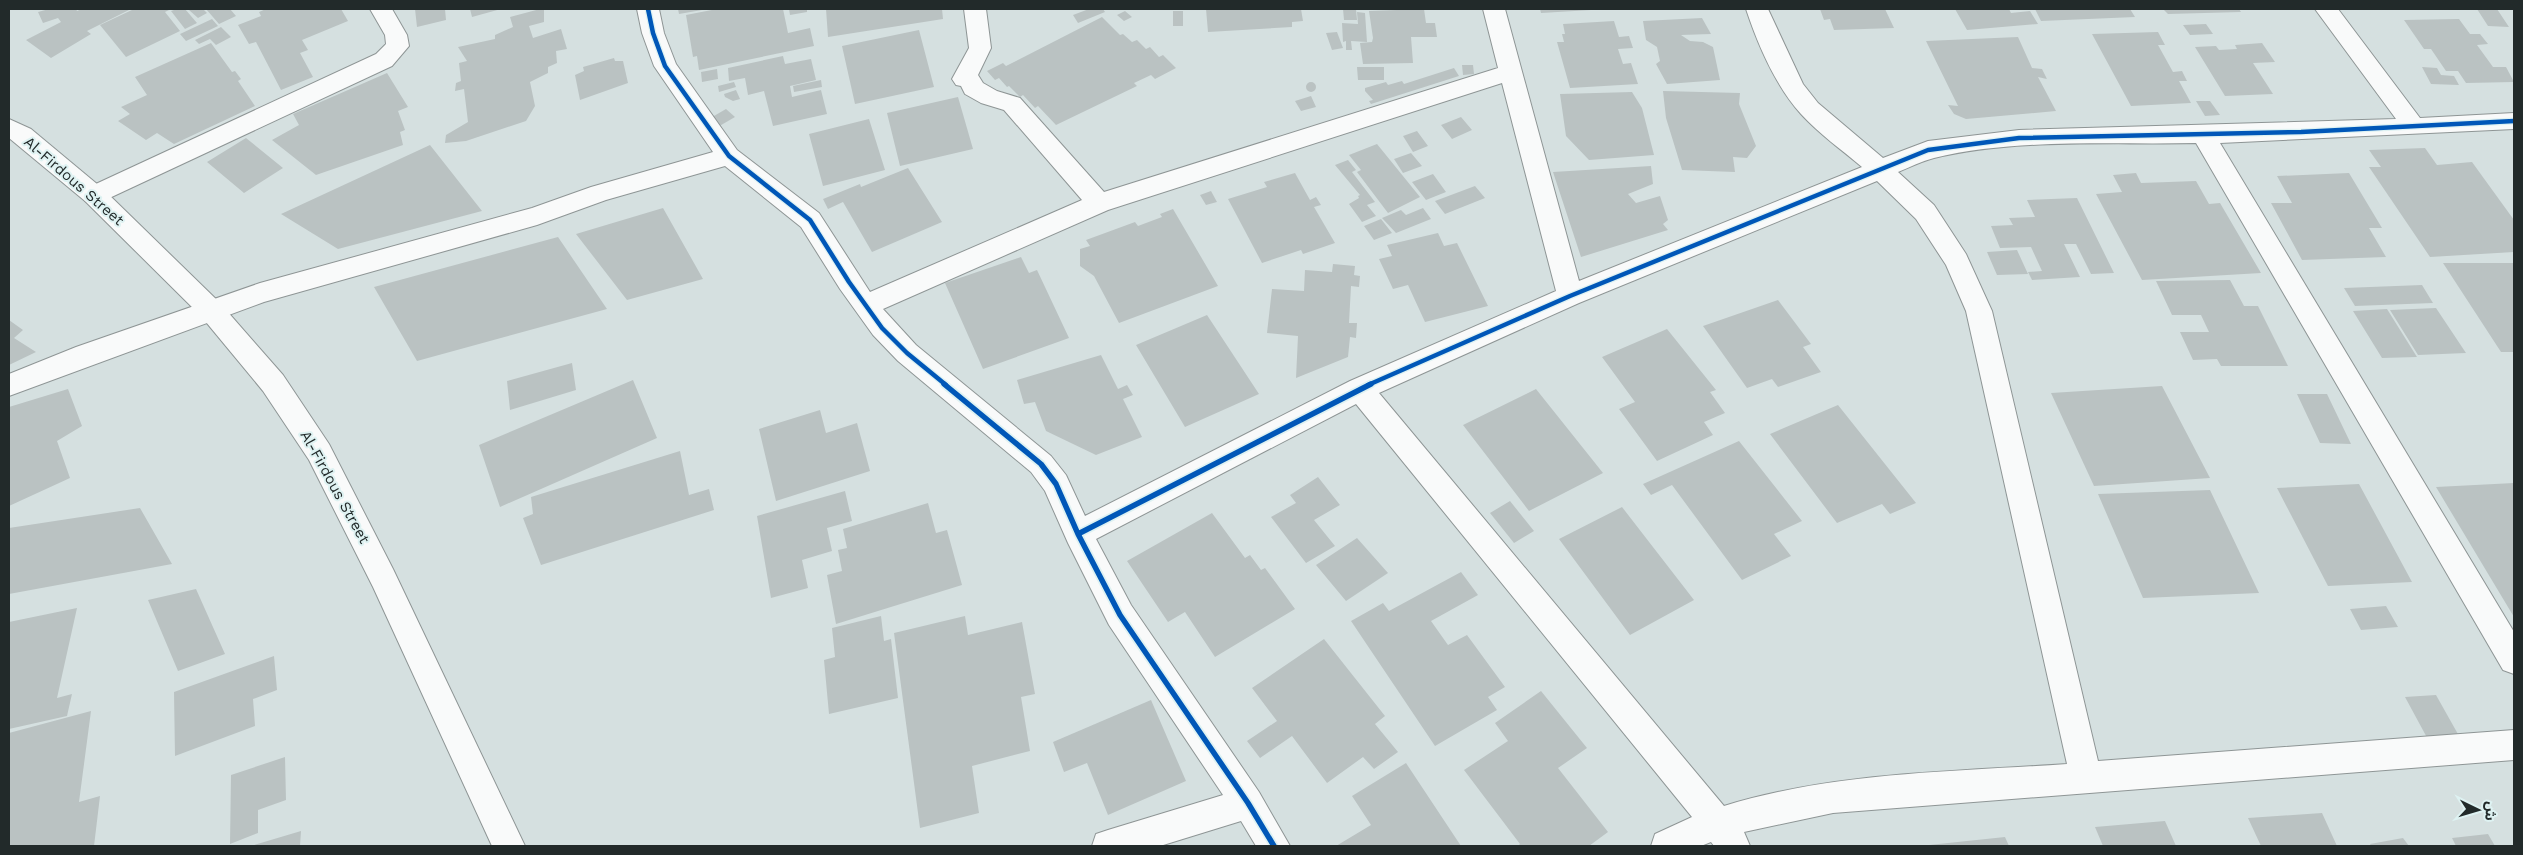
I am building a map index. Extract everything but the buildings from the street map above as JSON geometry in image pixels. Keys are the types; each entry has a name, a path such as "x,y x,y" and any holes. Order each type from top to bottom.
{"street":[{"path":"94,195 384,60 398,46 396,35 381,9"},
{"path":"648,9 653,33 665,66 729,156 810,220 882,328 907,353 1041,464 1056,484 1078,534 1120,615 1248,803 1274,846"},
{"path":"975,9 980,48 964,79 971,81 973,88 989,97 1012,104 1100,203"},
{"path":"1494,9 1570,296"},
{"path":"1756,9 1778,61 1794,89 1810,109 1880,169 1925,212 1957,262 1979,311 2086,777"},
{"path":"2326,9 2413,125"},
{"path":"866,305 1100,203 1510,72"},
{"path":"1078,534 1360,389 1570,296 1928,150 1964,142 1998,140 2202,135 2506,122 2514,144"},
{"name":"Al-Firdous Street","path":"9,128 23,135 94,195 210,309 272,383 319,452 383,578 509,846"},
{"path":"2202,135 2514,660"},
{"path":"9,385 210,309 308,278 537,216 600,193 729,156"},
{"path":"1360,389 1726,835"},
{"path":"1667,846 1726,835 1790,804 1833,797 2514,745"},
{"path":"1108,846 1248,803"}],"cycle path":[{"path":"648,9 653,33 665,66 729,156 810,220 849,282 882,328 907,353 1041,464 1056,484 1078,534 1120,615 1248,803 1274,846"},
{"path":"1078,534 1360,389 1570,296 1928,150 2019,138 2301,132 2514,121"}]}
